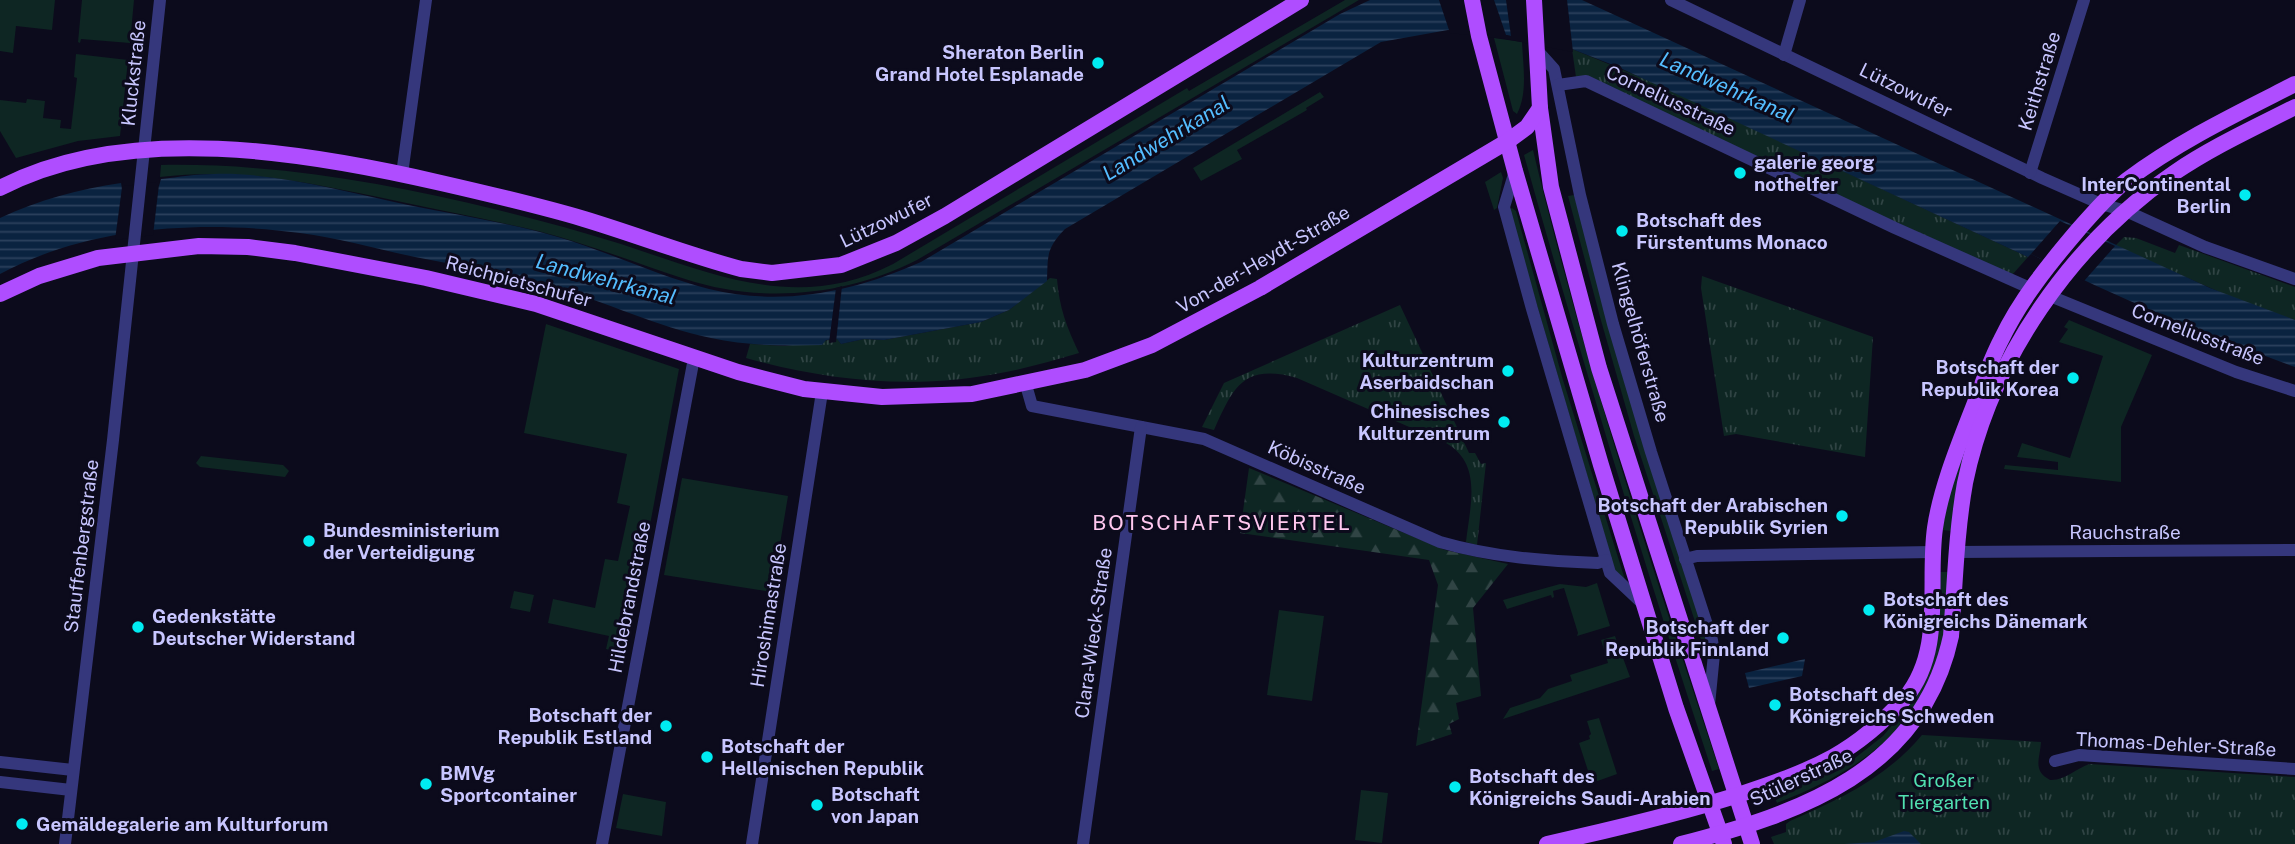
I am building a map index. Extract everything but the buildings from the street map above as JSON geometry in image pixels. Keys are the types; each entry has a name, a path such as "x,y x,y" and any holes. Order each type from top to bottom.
{"main road":[{"path":"1472,0 1515,171 1601,465 1721,839"},
{"name":"Lützowufer","path":"0,188 30,174 71,162 145,150 172,147 296,155 402,174 572,216 740,269 772,273 841,265 870,255 934,222 1293,2"},
{"path":"1533,2 1536,46"},
{"name":"Klingelhöferstraße","path":"1536,46 1539,108 1551,187 1600,368 1752,844"},
{"name":"Stülerstraße","path":"1547,844 1708,804 1770,785 1833,757 1868,734 1906,696 1915,684 1929,646 1932,625 1932,552 1937,515 1965,429 2000,341 2032,289 2049,264 2101,204 2130,178 2211,126 2295,84"},
{"name":"Stülerstraße","path":"1681,844 1721,839 1837,787 1872,765 1912,725 1932,694 1947,655 1951,636 1956,552 1966,481 1983,421 2015,347 2068,273 2126,211 2195,160 2295,107"},
{"path":"1508,141 1527,127 1539,108"},
{"name":"Von-der-Heydt-Straße","path":"1027,385 1085,370 1152,345 1260,288 1508,141"},
{"name":"Reichpietschufer","path":"0,294 64,267 133,247 248,247 295,253 426,278 536,304 765,380 822,392 918,398 972,394 1027,385"},
{"path":"2032,289 2050,296"},
{"path":"1932,552 1956,552"}],"street":[{"name":"Kluckstraße","path":"142,173 160,0"},
{"path":"402,174 426,0"},
{"name":"Lützowufer","path":"1671,0 2030,173 2101,204 2126,211 2205,247 2295,279"},
{"path":"1784,55 1800,0"},
{"name":"Keithstraße","path":"2030,173 2084,0"},
{"name":"Klingelhöferstraße","path":"1536,46 1554,69 1569,146 1599,270 1647,440 1712,640 1714,654 1709,707"},
{"name":"Corneliusstraße","path":"1558,85 1586,81 1895,228 2032,289"},
{"path":"1515,171 1504,207 1606,560 1610,573 1646,608"},
{"name":"Stauffenbergstraße","path":"65,844 142,173"},
{"name":"Corneliusstraße","path":"2050,296 2235,372 2295,391"},
{"name":"Hildebrandstraße","path":"602,844 694,358"},
{"name":"Köbisstraße","path":"1027,385 1032,406 1203,439 1430,538 1471,551 1536,560 1598,563 1606,560"},
{"name":"Hiroshimastraße","path":"752,844 822,392"},
{"name":"Clara-Wieck-Straße","path":"1083,844 1141,427"},
{"name":"Rauchstraße","path":"1956,552 2295,550"},
{"path":"1685,559 1698,556 1932,552"},
{"name":"Thomas-Dehler-Straße","path":"2055,761 2079,755 2295,769"},
{"path":"0,762 73,770"},
{"path":"0,782 71,790"}],"green space":[{"path":"0,0 55,0 52,30 16,26 13,53 0,51"},
{"path":"82,0 134,0 130,43 81,39 80,43 78,42"},
{"path":"1345,0 1359,0 917,260 861,282 832,288 803,292 743,292 685,279 538,231 308,183 221,174 160,177 161,165 204,165 288,171 373,183 544,222 606,239 689,267 756,284 824,286 858,278 893,264 1187,88 1189,91"},
{"path":"1494,38 1522,42 1524,88 1517,114 1513,111"},
{"path":"1572,49 1652,82 2028,257 2012,275 1576,77"},
{"path":"76,54 128,60 120,136 78,141 16,158 0,131 0,100 26,103 27,99 45,101 43,118 61,120 60,128 71,129 77,78 74,77"},
{"path":"1320,92 1324,97 1306,108 1307,110 1237,150 1242,159 1201,181 1193,168"},
{"path":"1533,150 1596,384 1719,769 1712,771 1591,387 1524,155"},
{"path":"1501,172 1503,178 1497,208 1494,210 1485,182"},
{"path":"1574,195 1707,642 1707,658 1634,436 1568,196"},
{"path":"1512,208 1516,211 1563,380 1626,583 1616,574 1509,210"},
{"path":"2124,237 2136,238 2175,253 2179,245 2295,287 2295,320 2247,304 2115,246"},
{"path":"1702,276 1873,337 1865,457 1736,434 1724,436 1701,288"},
{"path":"1050,278 1057,279 1064,317 1079,353 1043,363 973,378 908,382 843,378 746,358 750,344 785,346 837,339 841,344 864,339 884,340 981,322 1009,310"},
{"path":"1400,305 1469,453 1475,453 1481,464 1486,463 1477,545 1466,542 1471,500 1470,474 1458,452 1446,443 1297,378 1279,374 1252,377 1234,391 1214,430 1202,427 1224,383"},
{"path":"2069,320 2152,355 2121,427 2121,482 2004,469 2005,465 2058,470 2058,462 2017,457 2022,443 2070,458 2103,356 2059,342 2068,329 2064,327"},
{"path":"546,324 679,369 626,654 606,649 609,636 548,623 553,599 595,608 605,559 618,561 630,506 617,503 627,454 524,433"},
{"path":"1968,441 1952,531 1942,530 1952,480"},
{"path":"201,456 283,465 289,471 285,477 200,467 196,463"},
{"path":"1249,468 1445,550 1508,564 1473,608 1481,696 1456,703 1459,719 1449,724 1452,734 1416,746 1438,585 1429,560 1240,533"},
{"path":"682,478 788,496 772,592 664,575"},
{"path":"1938,572 1948,572 1943,638 1931,677 1917,703 1900,726 1880,746 1857,763 1832,778 1777,803 1774,796 1855,758 1883,736 1905,710 1921,686"},
{"path":"1597,583 1610,626 1577,636 1564,588 1553,591 1552,598 1551,595 1507,609 1503,600 1560,584 1586,587"},
{"path":"514,591 534,595 530,612 510,608"},
{"path":"1279,610 1324,616 1312,701 1267,695"},
{"path":"1615,636 1630,677 1503,719 1510,708 1540,698 1548,689 1572,681 1570,675 1608,663 1601,640"},
{"path":"1599,718 1617,774 1592,783 1579,743 1590,739 1587,721"},
{"name":"Großer Tiergarten","path":"1922,735 2041,742 2039,768 2050,780 2061,778 2090,764 2295,777 2295,844 1774,844 1771,837 1786,832 1786,824 1790,821 1878,775"},
{"path":"1361,790 1388,793 1382,843 1355,840"},
{"path":"623,794 666,802 662,836 616,828"}],"water":[{"name":"Landwehrkanal","path":"1370,0 1582,0 2210,288 2295,320 2295,367 2162,315 2031,254 2028,257 1618,67 1572,49 1506,35 1448,30 1381,42 1065,229 1049,253 1047,281 1009,310 981,322 884,340 864,339 841,344 837,339 826,340 822,345 725,341 671,328 574,293 537,283 329,238 263,229 185,228 108,237 34,258 0,274 0,218 59,196 105,185 121,183 122,189 159,186 161,179 201,174 238,174 311,184 558,237 709,289 763,297 817,294 895,273 921,262 1340,14"},
{"path":"1805,659 1802,676 1749,688 1745,673"},
{"path":"1904,831 1909,832 1921,844 1844,844 1874,842"}],"pier":[{"path":"1439,0 1494,0 1506,35 1511,36 1506,0 1567,0 1573,52 1505,39 1450,33"},
{"path":"160,176 153,235 115,240 123,180 125,186 156,182"},
{"path":"2060,221 2115,246 2084,281 2031,254"},
{"path":"842,286 836,342 829,343 836,288"}],"place":[{"name":"Sheraton Berlin Grand Hotel Esplanade","path":"1098,63"},
{"name":"galerie georg nothelfer","path":"1740,173"},
{"name":"InterContinental Berlin","path":"2245,195"},
{"name":"Botschaft des Fürstentums Monaco","path":"1622,231"},
{"name":"Kulturzentrum Aserbaidschan","path":"1508,371"},
{"name":"Botschaft der Republik Korea","path":"2073,378"},
{"name":"Chinesisches Kulturzentrum","path":"1504,422"},
{"name":"Botschaft der Arabischen Republik Syrien","path":"1842,516"},
{"name":"Bundesministerium der Verteidigung","path":"309,541"},
{"name":"Botschaft des Königreichs Dänemark","path":"1869,610"},
{"name":"Gedenkstätte Deutscher Widerstand","path":"138,627"},
{"name":"Botschaft der Republik Finnland","path":"1783,638"},
{"name":"Botschaft des Königreichs Schweden","path":"1775,705"},
{"name":"Botschaft der Republik Estland","path":"666,726"},
{"name":"Botschaft der Hellenischen Republik","path":"707,757"},
{"name":"BMVg Sportcontainer","path":"426,784"},
{"name":"Botschaft des Königreichs Saudi-Arabien","path":"1455,787"},
{"name":"Botschaft von Japan","path":"817,805"},
{"name":"Gemäldegalerie am Kulturforum","path":"22,824"}],"district":[{"name":"BOTSCHAFTSVIERTEL","path":"1222,522"}]}
